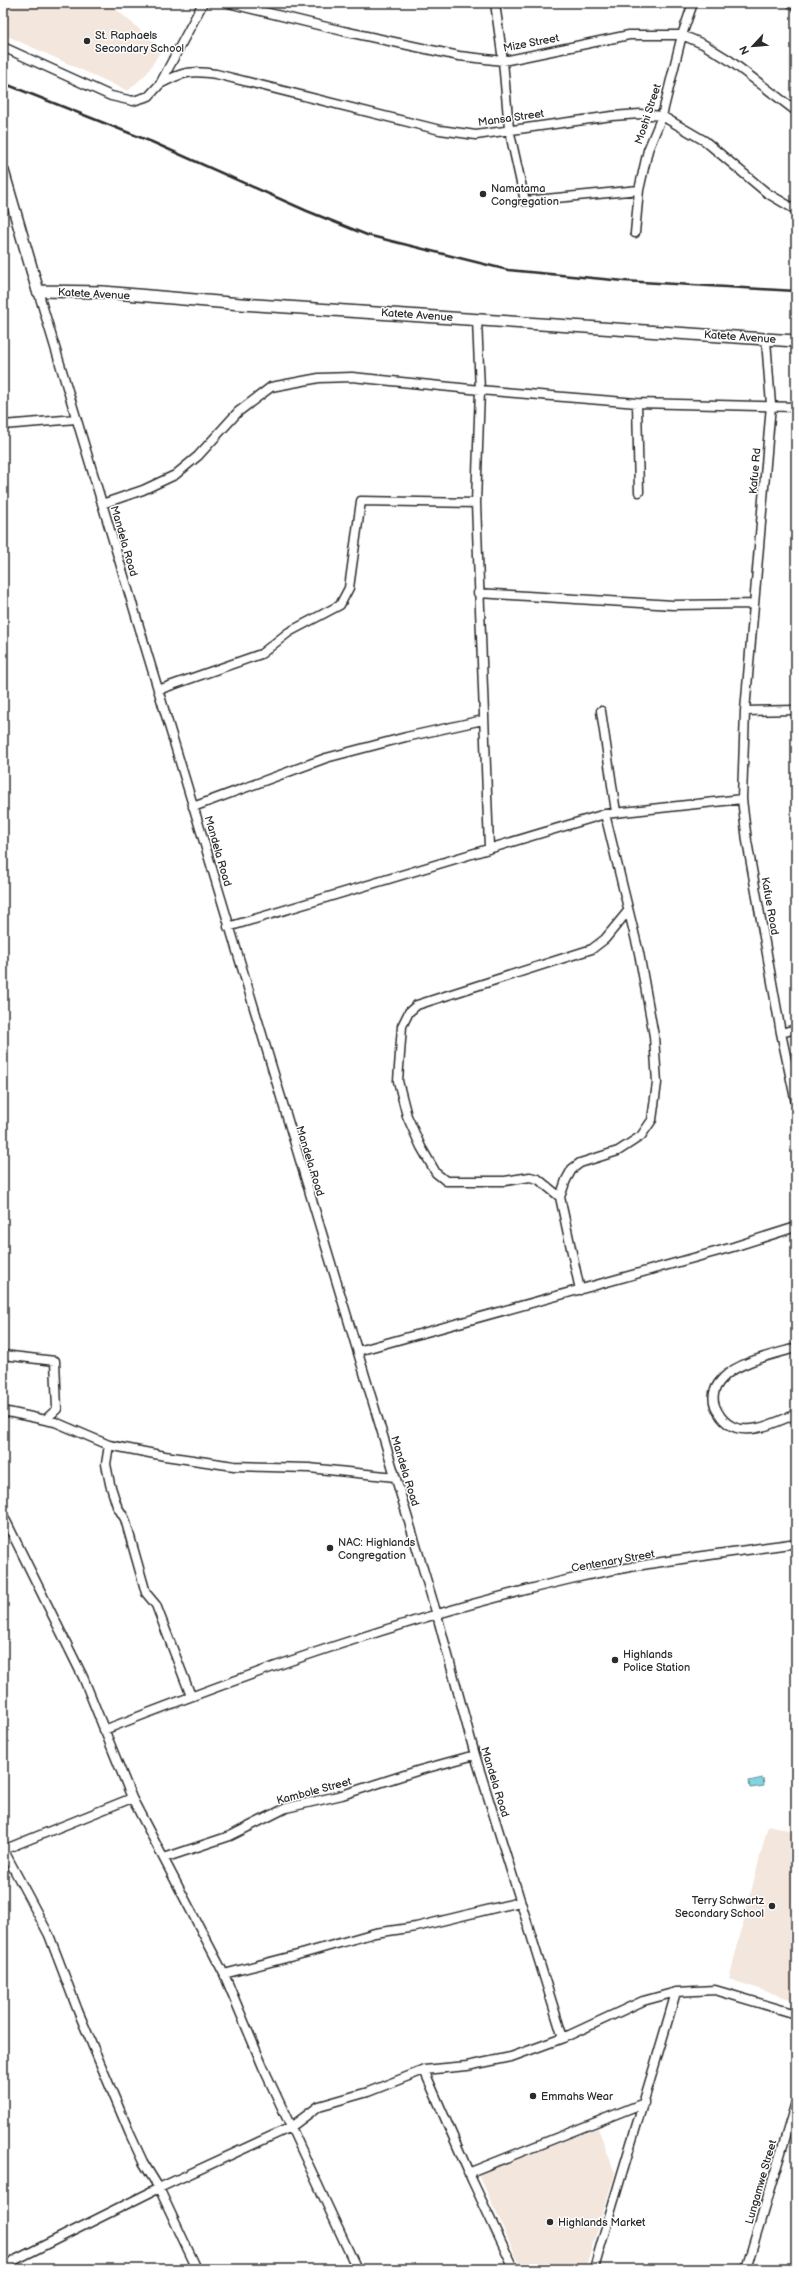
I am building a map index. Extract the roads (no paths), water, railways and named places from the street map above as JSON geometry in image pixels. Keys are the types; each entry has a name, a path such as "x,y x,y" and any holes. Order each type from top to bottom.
{"street":[{"path":"3,48 111,96 133,101 150,96 160,84 204,3"},
{"name":"Mize Street","path":"228,3 343,31 459,56 503,61 629,35 682,35 703,44 729,60 796,111"},
{"path":"495,3 503,61 509,129 526,201 639,190"},
{"name":"Moshi Street","path":"635,233 639,190 648,150 662,116 682,35 693,3"},
{"path":"790,3 796,7"},
{"name":"Mansa Street","path":"160,84 178,74 195,70 460,134 476,135 509,129 612,116 640,114 662,116 705,141 767,193 796,210"},
{"path":"3,171 38,291"},
{"name":"Katete Avenue","path":"38,291 103,292 477,320 796,341"},
{"name":"Mandela Road","path":"38,291 228,927 437,1615 475,1755 563,2038"},
{"path":"477,320 480,390 476,503 478,593 489,847"},
{"name":"Kafue Rd","path":"745,711 771,405 766,340"},
{"path":"102,504 143,490 175,475 198,456 238,412 271,387 319,378 352,377 480,390 637,403 771,405 796,407"},
{"path":"637,403 639,492"},
{"path":"3,425 76,419"},
{"path":"158,690 261,654 289,632 340,605 349,588 361,501 476,503"},
{"path":"478,593 673,605 754,604"},
{"path":"745,711 796,710"},
{"path":"602,711 616,812"},
{"name":"Kafue Road","path":"745,711 742,798 747,841 781,1033 796,1103"},
{"path":"193,807 326,758 406,737 483,720"},
{"path":"228,927 489,847 605,814 742,798"},
{"path":"580,1290 560,1197 566,1180 572,1169 580,1163 618,1151 641,1136 652,1120 657,1083 654,1036 639,953 605,814"},
{"path":"560,1197 538,1179 530,1177 505,1181 461,1183 446,1181 436,1173 421,1147 407,1116 398,1082 402,1026 409,1012 417,1005 592,949 605,939 628,911"},
{"path":"781,1033 796,1029"},
{"path":"358,1351 580,1290 796,1227"},
{"path":"796,1348 746,1365 724,1377 715,1388 714,1401 721,1419 735,1429 760,1428 796,1414"},
{"path":"3,1355 55,1361 57,1409 46,1419"},
{"path":"3,1411 46,1419 109,1445 165,1456 234,1466 309,1468 395,1477"},
{"path":"109,1445 106,1464 117,1506 125,1519 146,1593 156,1605 191,1696"},
{"path":"3,1514 73,1656 132,1798 224,1974 291,2127 357,2269"},
{"name":"Centenary Street","path":"104,1730 191,1696 287,1662 437,1615 575,1578 635,1567 796,1543"},
{"name":"Kambole Street","path":"164,1858 230,1836 286,1808 342,1796 420,1770 475,1755"},
{"path":"132,1798 3,1850 49,1935 78,2011 130,2134 143,2162 159,2188 197,2269"},
{"path":"224,1974 375,1933 416,1926 520,1902"},
{"path":"3,2266 159,2188 291,2127 319,2106 368,2092 424,2070 467,2066 511,2057 563,2038 643,2001 676,1992 715,1990 796,2014"},
{"path":"594,2269 622,2167 644,2103 676,1992"},
{"path":"424,2070 468,2173 514,2269"},
{"name":"Lungamwe Street","path":"746,2269 796,2102"},
{"path":"468,2173 644,2103"}],"water":[{"path":"763,1778 764,1786 750,1788 749,1781"}],"railway":[{"path":"3,83 152,142 307,211 367,235 508,270 624,281 796,291"}],"place":[{"name":"St. Raphaels Secondary School","path":"87,41"},
{"name":"Namatama Congregation","path":"483,194"},
{"name":"NAC: Highlands Congregation","path":"330,1548"},
{"name":"Highlands Police Station","path":"615,1660"},
{"name":"Terry Schwartz Secondary School","path":"772,1906"},
{"name":"Emmahs Wear","path":"533,2096"},
{"name":"Highlands Market","path":"550,2222"}]}
